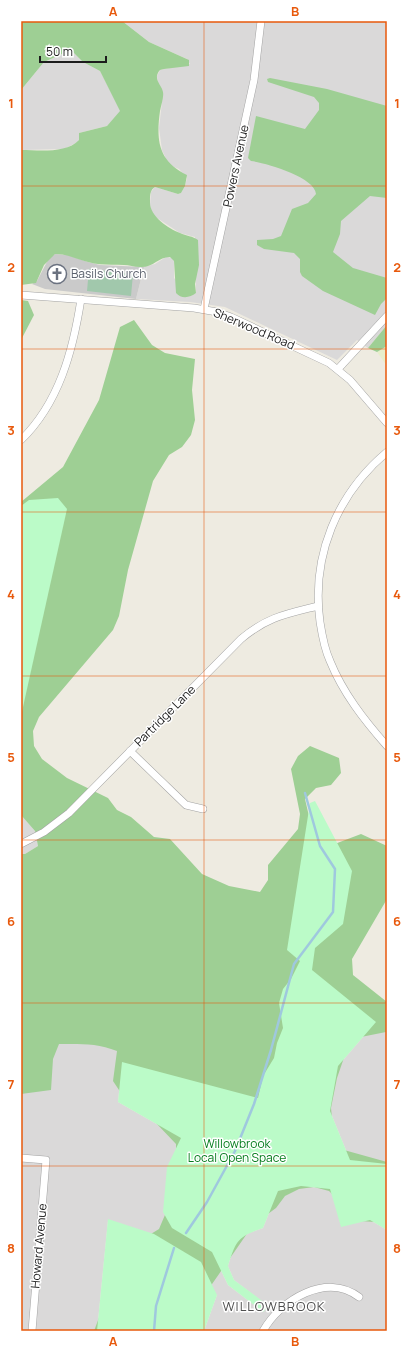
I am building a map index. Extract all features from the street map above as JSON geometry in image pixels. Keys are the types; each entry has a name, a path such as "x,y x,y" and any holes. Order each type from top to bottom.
{"street":[{"name":"Powers Avenue","path":"204,309 254,80 261,21"},
{"name":"Sherwood Road","path":"21,295 204,309 231,317 320,358 338,369 359,389 387,423"},
{"path":"21,440 43,413 64,373 75,334 81,300"},
{"path":"338,369 387,316"},
{"path":"387,452 370,467 354,486 343,502 333,524 321,562 318,606 323,639 338,678 362,716 387,746"},
{"name":"Partridge Lane","path":"21,844 44,832 60,820 241,639 254,628 265,621 281,615 318,606"},
{"path":"130,751 186,805 204,809"},
{"name":"Howard Avenue","path":"21,1158 46,1160 32,1331"},
{"path":"263,1331 268,1321 279,1310 290,1301 310,1292 327,1287 338,1287 350,1290 359,1297"}],"shaded area":[{"path":"122,21 387,21 387,325 368,348 357,340 337,360 225,307 190,302 136,299 144,267 155,264 166,257 173,258 174,278 190,296 196,293 195,237 180,233 157,218 152,213 150,205 151,192 155,187 178,194 181,193 185,186 187,178 179,169 169,165 162,150 159,128 163,93 158,85 157,76 160,70 190,64 187,59 149,42"},
{"path":"71,50 83,62 100,71 121,111 107,126 79,133 79,140 64,149 21,150 21,90 44,62"},
{"path":"55,254 68,255 100,265 144,267 136,299 45,289 32,284 37,281 49,258"},
{"path":"21,815 35,831 38,846 25,854 21,854"},
{"path":"127,1012 118,1102 181,1138 212,1252 228,1285 263,1312 268,1306 234,1280 228,1266 235,1243 249,1233 263,1228 278,1191 301,1186 330,1189 370,1220 387,1230 387,1331 204,1331 217,1295 108,1220 97,1331 21,1331 21,1019"},
{"path":"376,1022 387,1031 387,1164 350,1160 330,1111 338,1066"}],"green space":[{"path":"21,21 122,21 149,42 189,60 189,66 160,70 157,76 163,94 158,131 161,149 170,163 187,175 185,186 181,193 178,194 155,187 151,191 150,201 153,212 160,221 175,231 198,240 199,265 195,284 196,293 194,295 183,297 176,293 174,261 170,257 166,257 145,267 140,267 97,264 55,254 44,265 36,283 21,285 21,150 43,151 67,147 79,140 79,133 107,126 120,111 100,71 83,62 71,50 44,62 21,90"},
{"path":"270,78 327,89 387,106 387,198 370,196 341,221 340,234 333,252 353,268 387,278 387,298 381,304 375,315 323,291 302,276 300,272 300,259 294,253 264,249 257,245 257,240 273,239 281,236 292,209 308,203 316,194 314,188 308,182 299,177 278,168 251,161 248,158 256,116 305,129 319,110 319,103 314,97 268,82 267,79"},
{"path":"89,269 133,274 131,296 87,291"},
{"path":"21,300 28,301 34,315 21,340"},
{"path":"134,320 152,345 165,353 195,359 192,390 195,420 191,435 182,447 169,455 153,481 128,570 119,616 113,630 39,717 33,731 34,746 42,759 67,778 108,798 117,810 131,817 154,837 170,839 202,874 229,886 260,892 268,880 268,865 298,829 300,814 291,769 298,756 310,746 339,758 341,773 331,785 316,788 305,799 311,825 332,845 361,834 387,846 387,899 352,959 353,975 387,1002 387,1028 386,1032 356,1038 347,1049 337,1078 331,1108 334,1138 344,1150 387,1162 387,1229 375,1222 360,1221 329,1191 314,1187 299,1189 285,1196 276,1208 253,1225 210,1287 199,1331 94,1331 100,1315 146,1237 159,1229 176,1189 176,1144 156,1123 121,1093 113,1081 117,1051 95,1045 59,1044 53,1059 51,1090 21,1094 21,854 25,854 38,846 35,831 21,815 21,502 63,467 99,400 120,327"},
{"path":"387,325 387,346 377,352 368,348"},
{"path":"387,346 387,366 377,352"},
{"path":"58,498 67,509 21,716 21,506 29,500"},
{"name":"Willowbrook Local Open Space","path":"315,801 352,871 343,924 315,948 312,970 376,1022 338,1066 330,1111 350,1160 387,1164 387,1230 370,1220 341,1227 330,1189 301,1186 278,1191 263,1228 248,1234 239,1241 233,1251 228,1266 234,1280 269,1306 263,1312 228,1285 212,1252 172,1228 163,1212 167,1167 181,1138 118,1102 122,1062 258,1098 263,1076 274,1058 277,1043 283,1028 279,1003 283,989 291,979 300,961 287,950 310,803"},
{"path":"108,1219 154,1234 201,1262 217,1295 204,1331 97,1331"}],"waterway":[{"path":"186,1233 207,1202 235,1151 254,1104 271,1050 294,964 333,912 335,869 320,846 305,793"},
{"path":"154,1331 156,1306 174,1248"}],"place":[{"name":"Basils Church","path":"57,274"}],"district":[{"name":"WILLOWBROOK","path":"274,1306"}]}
